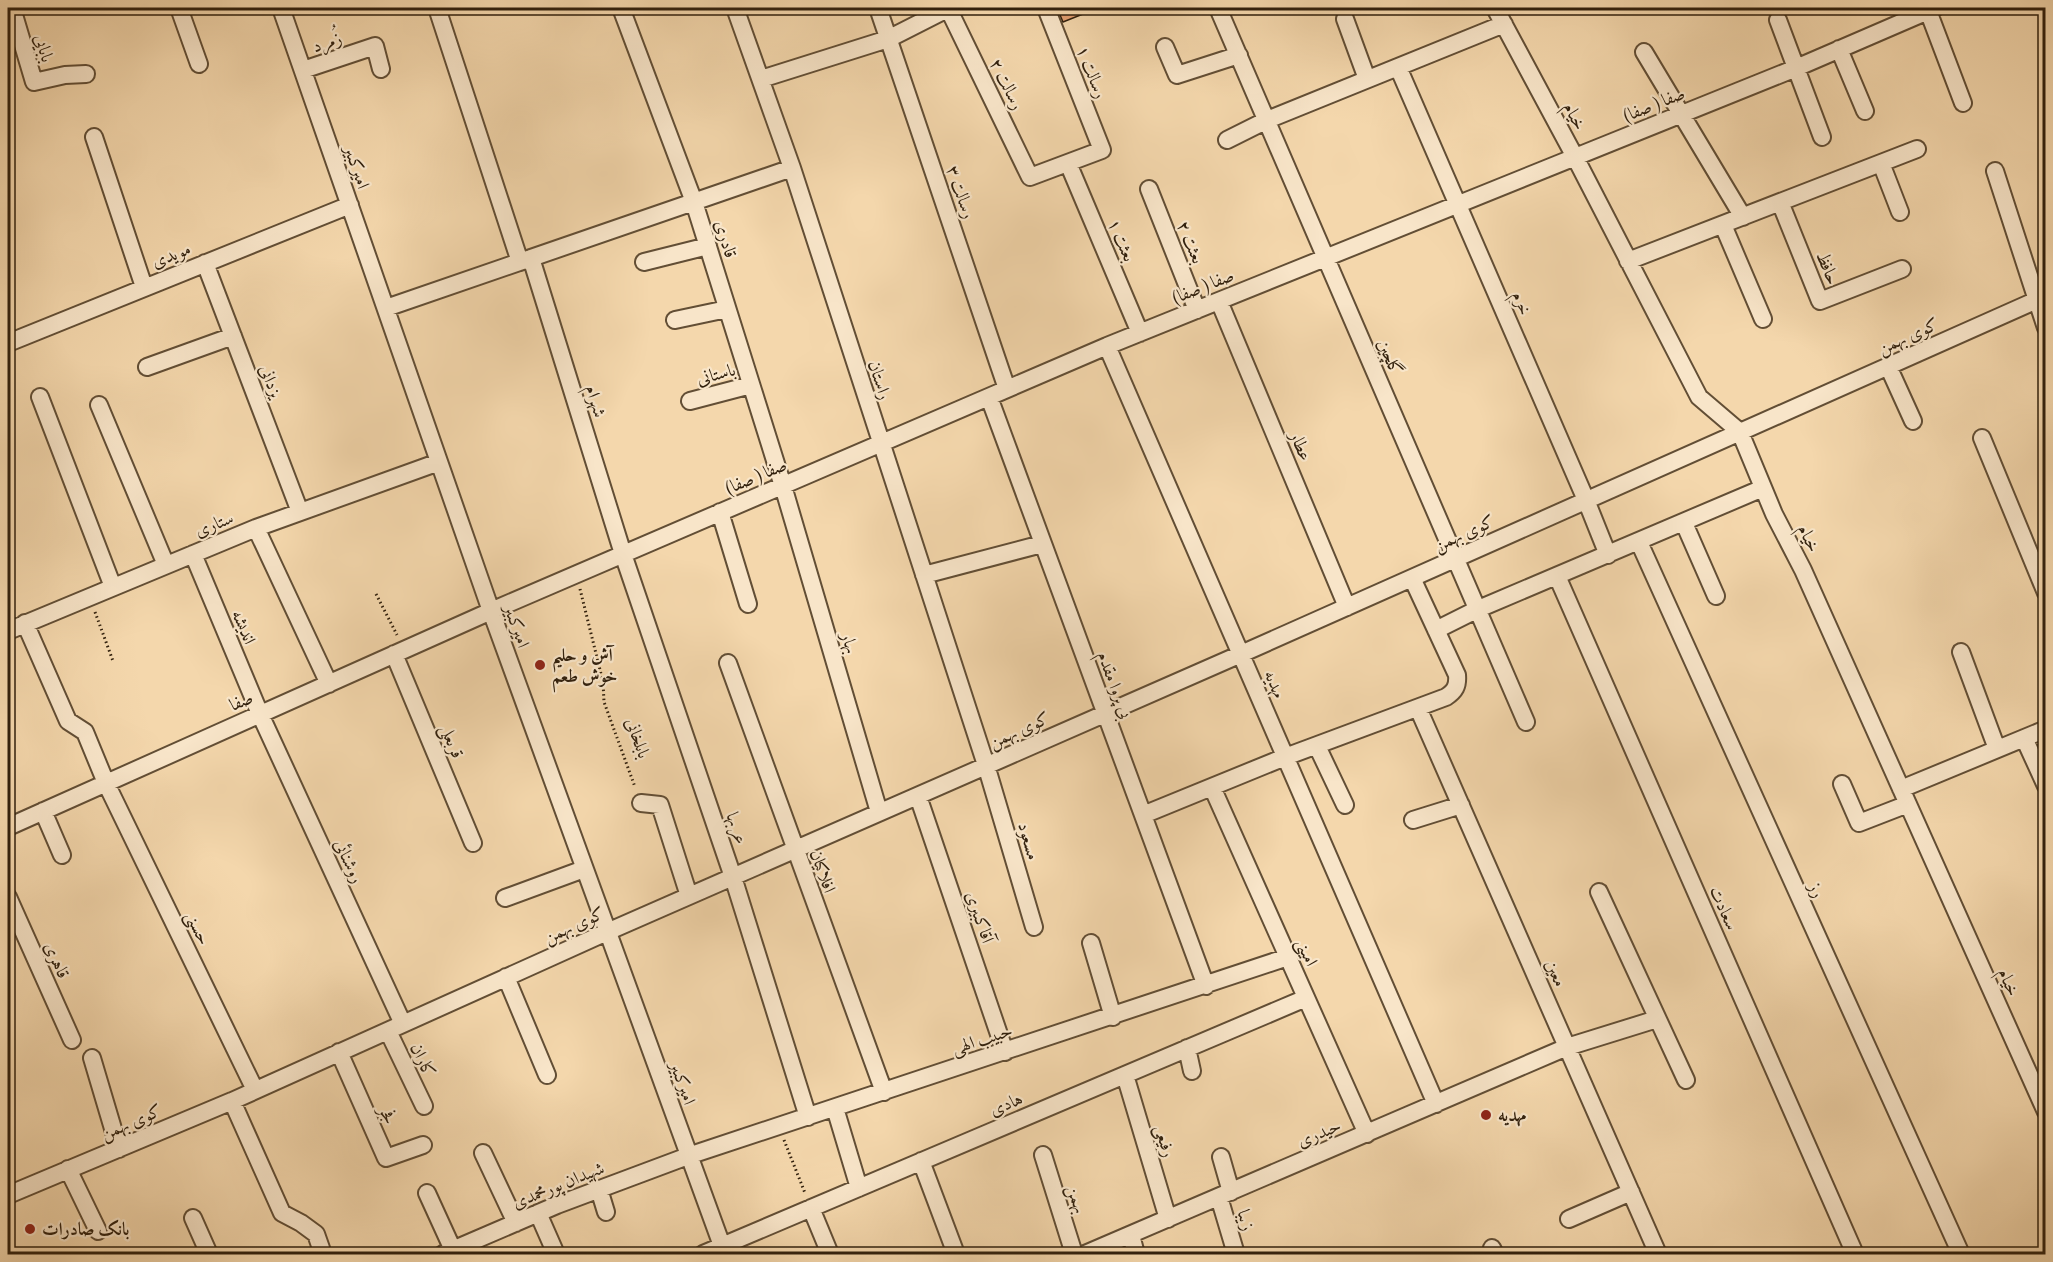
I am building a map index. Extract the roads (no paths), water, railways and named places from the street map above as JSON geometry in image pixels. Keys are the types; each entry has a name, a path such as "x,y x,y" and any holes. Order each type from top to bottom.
{"street":[{"name":"بابایی","path":"12,8 34,82 65,75 87,74"},
{"path":"179,8 199,64"},
{"name":"امیرکبیر","path":"281,8 491,611 723,1250"},
{"name":"شهرام","path":"437,8 525,260 623,554"},
{"name":"قادری","path":"621,8 694,202 783,486"},
{"name":"راستان","path":"735,8 792,168 986,765"},
{"name":"رسالت ۳","path":"878,8 1007,389"},
{"path":"761,79 888,39 949,8"},
{"name":"رسالت ۲","path":"949,8 1030,177 1068,163"},
{"name":"رسالت ۱","path":"1046,8 1102,150 1068,163"},
{"name":"گلچین","path":"1218,8 1526,723"},
{"name":"خیام","path":"1495,8 1575,157 1698,397 1740,432 1774,514 1803,570 2046,1112"},
{"path":"1930,9 1963,103"},
{"name":"صفا ( صفا)","path":"491,611 1107,346 1796,68 1930,9"},
{"path":"1345,19 1367,79"},
{"path":"1778,20 1822,137"},
{"path":"1227,140 1267,120 1504,24"},
{"name":"زُمرد","path":"303,70 375,46 381,69"},
{"path":"1165,47 1177,75 1239,55"},
{"path":"1839,50 1865,111"},
{"path":"1644,52 1743,216"},
{"name":"خرم","path":"1398,67 1608,555"},
{"path":"94,136 144,287"},
{"path":"1628,261 1917,149"},
{"name":"بعثت ۱","path":"1068,163 1140,333"},
{"path":"1881,163 1900,212"},
{"path":"386,308 792,168"},
{"path":"1995,171 2041,298 2046,328"},
{"name":"بعثت ۲","path":"1149,189 1197,310"},
{"name":"حافظ","path":"1780,202 1820,301 1902,269"},
{"name":"مویدی","path":"8,343 350,206"},
{"path":"1723,225 1762,319"},
{"path":"644,262 708,246"},
{"name":"یزدانی","path":"205,263 300,512"},
{"name":"کوی بهمن","path":"8,1195 232,1101 607,932 1241,654 2041,298"},
{"name":"عطار","path":"1219,301 1347,607"},
{"path":"675,320 727,309"},
{"path":"147,368 232,336"},
{"name":"مهدیه","path":"1107,346 1436,1104"},
{"path":"1888,366 1913,421"},
{"name":"باستانی","path":"690,401 751,385"},
{"path":"40,397 113,587"},
{"name":"بی پروا مقدم","path":"989,397 1206,986"},
{"path":"99,405 166,565"},
{"path":"1982,438 2046,593"},
{"name":"ستاری","path":"8,631 256,528 439,462"},
{"name":"بهار","path":"783,486 879,812"},
{"path":"1436,630 1476,610 1764,488"},
{"path":"720,513 748,604"},
{"path":"1684,523 1716,596"},
{"path":"256,528 328,684"},
{"name":"رز","path":"1638,542 1961,1254"},
{"path":"924,575 1042,544"},
{"name":"اندیشه","path":"193,554 260,714"},
{"name":"عربها","path":"623,554 733,877 808,1117"},
{"name":"سعادت","path":"1557,576 1855,1254"},
{"path":"1143,815 1286,757 1446,697 1454,691 1458,683 1457,675 1412,578"},
{"name":"صفا","path":"8,827 491,611"},
{"name":"حسنی","path":"25,623 68,721 85,732 106,783 255,1090"},
{"name":"قربعلی","path":"399,652 473,843"},
{"path":"1961,652 1997,749"},
{"name":"افلاکیان","path":"728,663 884,1092"},
{"name":"معین","path":"1418,708 1658,1254"},
{"name":"روشنائی","path":"260,714 395,1027"},
{"path":"1842,784 1859,824 1905,796 1997,749 2046,729"},
{"path":"2024,738 2046,786"},
{"path":"1317,746 1345,805"},
{"name":"مسعود","path":"986,765 1034,927"},
{"name":"امینی","path":"1212,787 1366,1134"},
{"name":"آقاکبیری","path":"918,795 1005,1052"},
{"path":"641,803 660,805 689,896"},
{"path":"1413,820 1461,805"},
{"path":"43,811 62,855"},
{"path":"505,898 584,869"},
{"path":"1599,892 1686,1080"},
{"name":"قاهری","path":"8,897 72,1040"},
{"path":"1091,943 1113,1017"},
{"name":"حبیب الهی","path":"688,1156 1113,1017 1288,957"},
{"path":"506,977 547,1075"},
{"name":"هادی","path":"703,1254 723,1250 811,1208 1306,998"},
{"name":"حیدری","path":"1085,1254 1567,1047 1657,1019"},
{"name":"کاران","path":"395,1027 424,1106"},
{"path":"1187,1048 1192,1071"},
{"name":"فجر","path":"339,1052 386,1158 423,1145"},
{"path":"92,1059 119,1149"},
{"name":"رفیعی","path":"1125,1075 1168,1219"},
{"path":"232,1101 282,1213 302,1223 316,1234 323,1254"},
{"path":"835,1108 859,1188"},
{"path":"483,1152 516,1223"},
{"name":"بهمن","path":"1043,1155 1074,1254"},
{"name":"شهیدان پورمحمدی","path":"448,1252 538,1213 688,1156"},
{"name":"زیبا","path":"1221,1157 1236,1254"},
{"path":"921,1161 957,1254"},
{"path":"68,1169 98,1231"},
{"path":"598,1190 606,1212"},
{"path":"1569,1219 1631,1192"},
{"path":"427,1193 448,1252"},
{"path":"811,1208 830,1254"},
{"path":"538,1213 556,1254"},
{"path":"193,1218 204,1253"},
{"path":"1131,1235 1136,1254"}],"place":[{"name":"آش و حلیم خوش طعم","path":"540,665"},
{"name":"مهدیه","path":"1486,1115"},
{"name":"بانک صادرات","path":"30,1229"}]}
